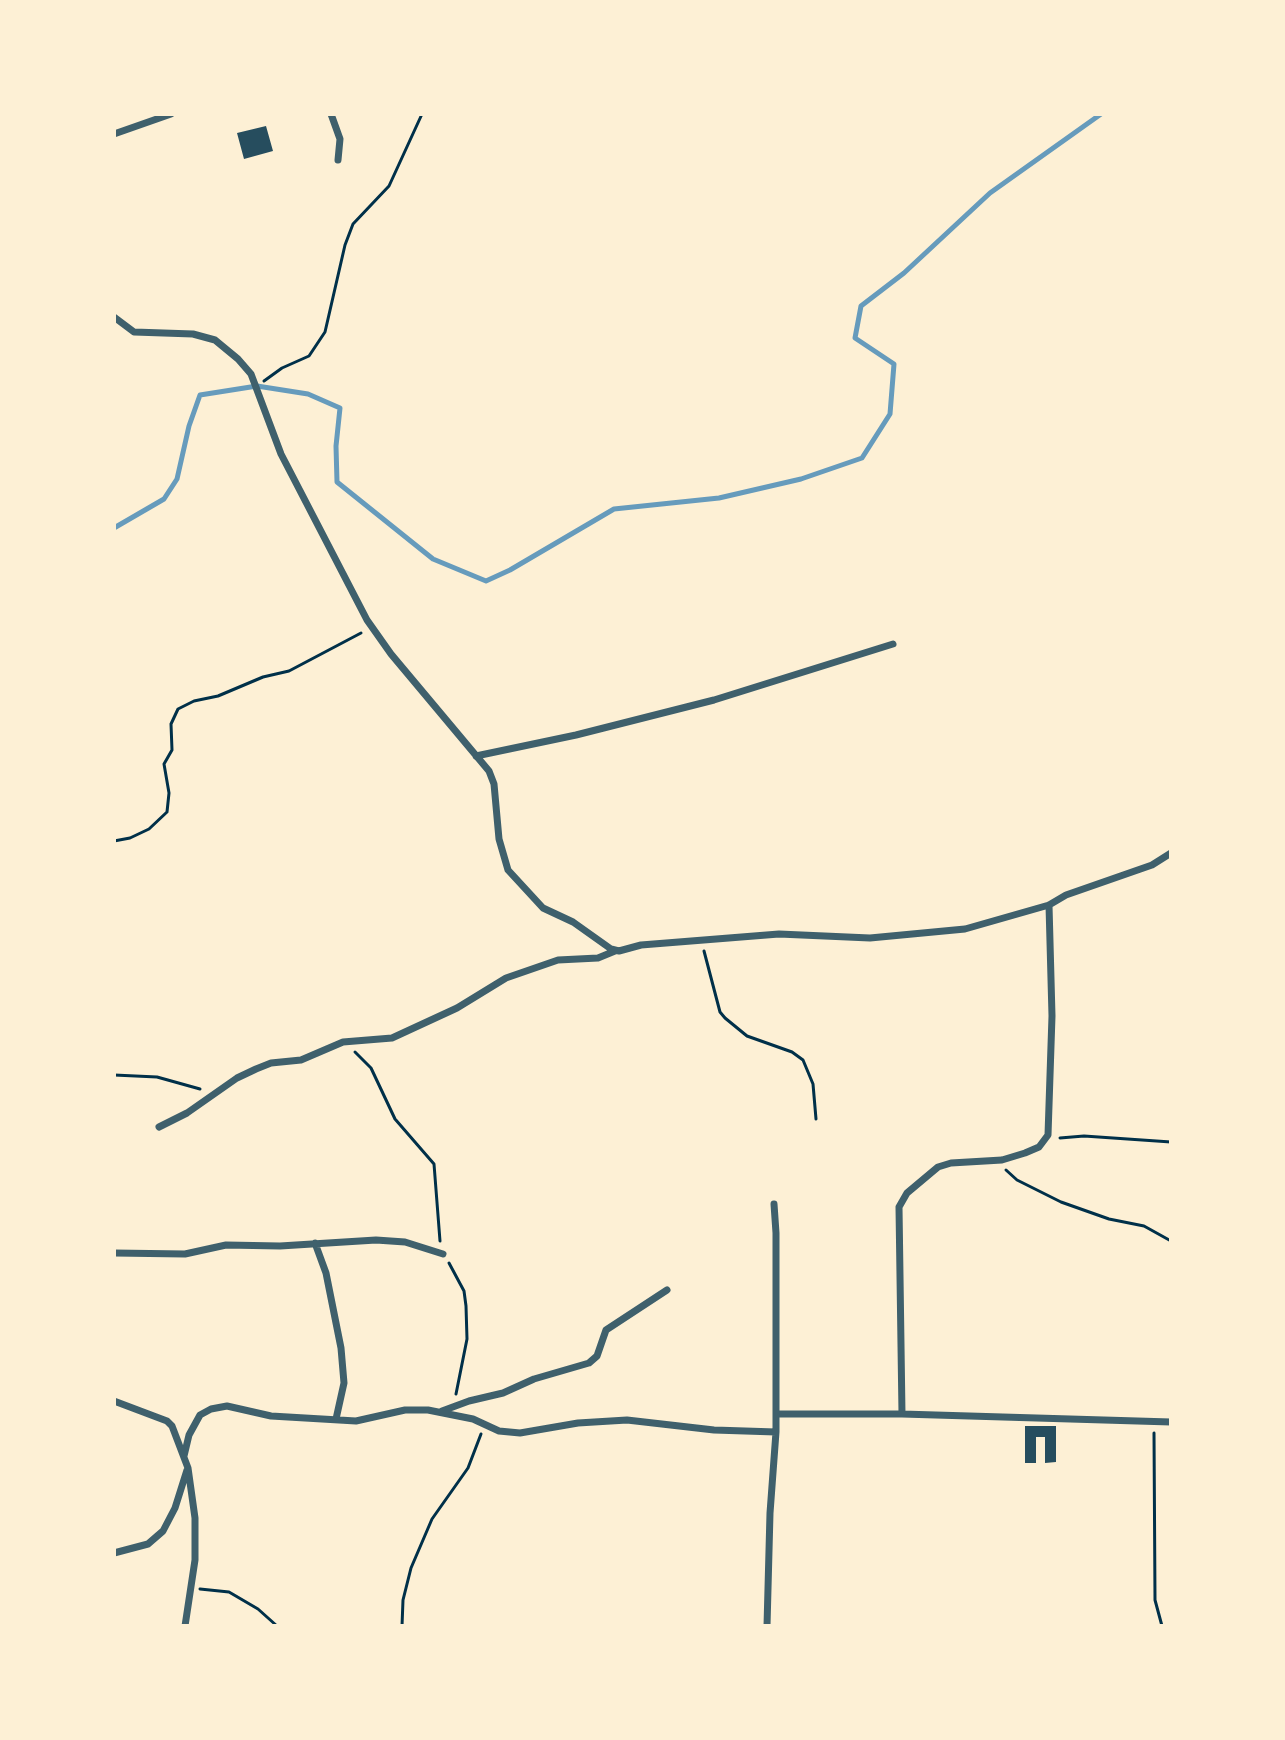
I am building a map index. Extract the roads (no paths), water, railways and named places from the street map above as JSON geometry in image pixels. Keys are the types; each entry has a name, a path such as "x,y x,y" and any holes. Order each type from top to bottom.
{"street":[{"path":"114,134 171,114"},
{"path":"331,114 340,139 338,160"},
{"path":"114,317 134,332 193,334 215,340 251,374 281,454 371,627 489,771 494,784 499,839 508,870 543,908 573,922 600,943 617,950"},
{"path":"476,756 576,735 714,700 893,644"},
{"path":"159,1127 187,1113 237,1078 263,1066 301,1060 343,1042 392,1038 457,1008 506,978 558,960 598,958 641,945 779,934 870,938 965,929 1049,905 1066,895 1152,865 1171,853"},
{"path":"902,1414 899,1207 907,1193 938,1167 1025,1153 1039,1147 1050,1126 1052,1016 1049,905"},
{"path":"767,1626 776,1432 774,1204"},
{"path":"114,1253 185,1254 226,1245 280,1246 376,1240 405,1242 443,1254"},
{"path":"315,1243 326,1273 341,1348 344,1383 336,1419"},
{"path":"440,1412 589,1363 597,1356 606,1330 667,1290"},
{"path":"114,1401 167,1421 172,1426 188,1468 195,1518 193,1589 185,1626"},
{"path":"184,1456 193,1424 200,1415 227,1406 271,1416 356,1421 405,1410 440,1412 499,1431 520,1433 578,1423 627,1420 714,1430 776,1432"},
{"path":"776,1414 902,1414 1171,1422"},
{"path":"114,1553 148,1544 163,1531 175,1508 188,1468"}],"waterway":[{"path":"114,528 164,499 177,479 189,426 200,395 257,386 308,394 340,408 336,446 337,482 433,559 486,581 614,509 719,498 801,479 862,458 890,414 894,364 855,338 861,306 904,273 990,193 1101,114"}]}
